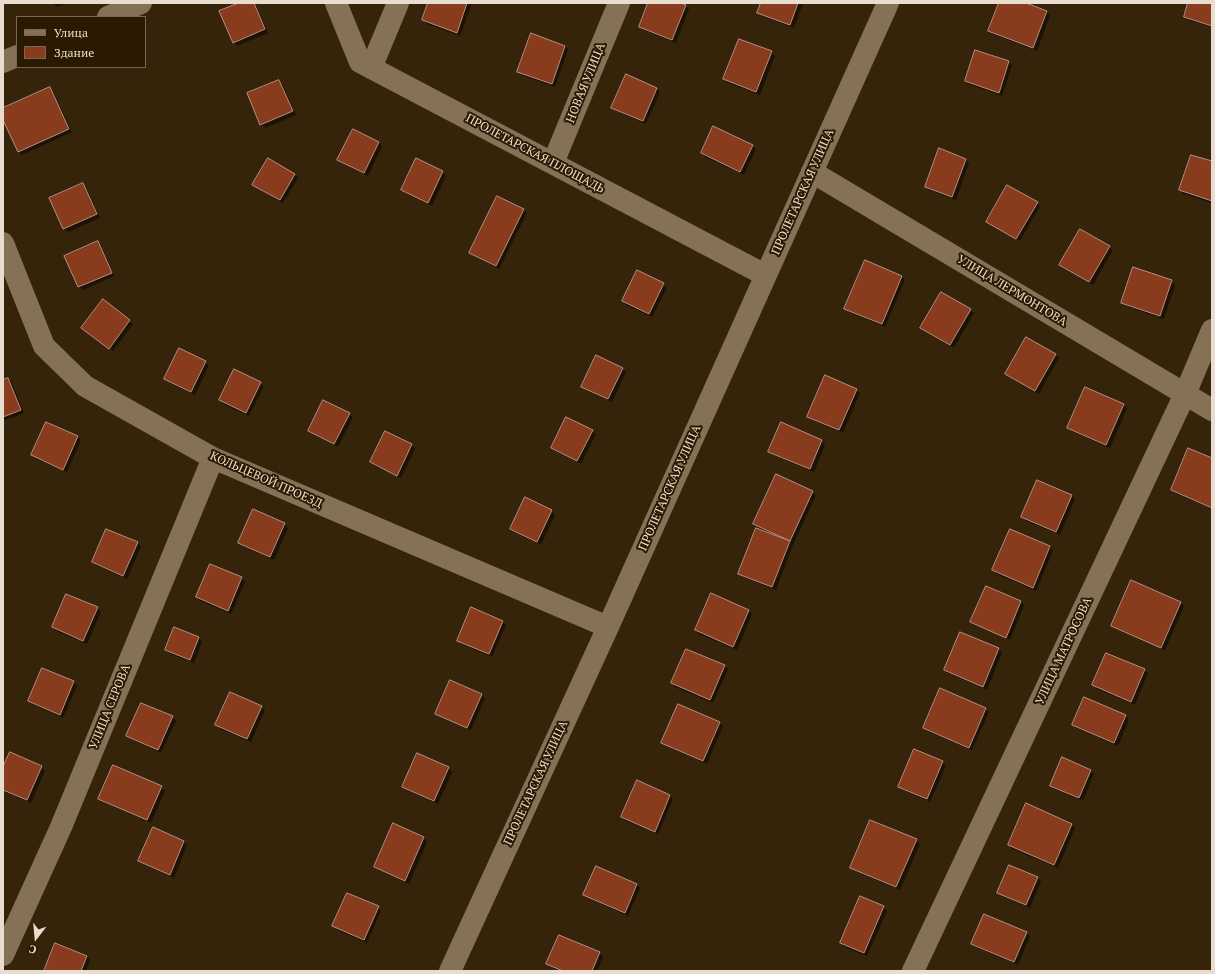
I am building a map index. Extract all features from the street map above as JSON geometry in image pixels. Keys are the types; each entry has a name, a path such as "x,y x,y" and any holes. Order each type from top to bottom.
{"street":[{"path":"110,16 141,3"},
{"name":"ПРОЛЕТАРСКАЯ ПЛОЩАДЬ","path":"336,3 360,62 765,275"},
{"path":"371,68 398,3"},
{"name":"НОВАЯ УЛИЦА","path":"554,163 618,3"},
{"name":"ПРОЛЕТАРСКАЯ УЛИЦА","path":"450,971 608,627 888,3"},
{"path":"3,62 16,56"},
{"name":"УЛИЦА ЛЕРМОНТОВА","path":"812,172 1212,410"},
{"name":"КОЛЬЦЕВОЙ ПРОЕЗД","path":"3,243 44,346 85,386 213,458 608,627"},
{"name":"УЛИЦА МАТРОСОВА","path":"913,971 1184,394 1212,330"},
{"name":"УЛИЦА СЕРОВА","path":"3,955 61,827 213,458"}],"building":[{"path":"239,3 254,3 265,29 233,43 219,11"},
{"path":"428,3 467,3 457,33 422,20"},
{"path":"648,3 681,3 686,5 672,40 639,27"},
{"path":"761,3 798,3 790,25 757,13"},
{"path":"999,3 1026,3 1047,11 1033,48 988,31"},
{"path":"1188,3 1212,3 1212,26 1184,17"},
{"path":"531,33 565,46 552,84 517,72"},
{"path":"739,39 772,51 756,92 723,79"},
{"path":"975,50 1009,61 999,93 965,81"},
{"path":"626,74 657,88 643,121 611,108"},
{"path":"279,80 293,111 260,125 247,93"},
{"path":"50,87 69,129 18,152 3,120 3,108"},
{"path":"713,126 753,145 740,172 701,153"},
{"path":"353,129 379,142 364,173 337,160"},
{"path":"939,148 966,159 952,197 925,187"},
{"path":"1191,155 1212,161 1212,201 1179,190"},
{"path":"268,158 295,174 280,200 252,185"},
{"path":"416,158 443,171 428,203 401,190"},
{"path":"83,183 97,214 63,229 49,198"},
{"path":"1007,185 1038,202 1016,239 986,222"},
{"path":"497,196 524,209 496,266 469,253"},
{"path":"1080,229 1110,246 1089,282 1059,265"},
{"path":"98,241 112,273 78,287 64,256"},
{"path":"865,260 902,276 882,324 844,309"},
{"path":"1133,267 1172,280 1160,316 1121,303"},
{"path":"637,270 664,283 649,314 622,301"},
{"path":"941,292 971,309 950,345 920,328"},
{"path":"103,299 130,320 109,349 81,328"},
{"path":"1026,337 1056,354 1035,391 1005,374"},
{"path":"179,348 206,361 191,392 164,379"},
{"path":"596,355 623,368 608,399 581,387"},
{"path":"234,369 261,382 246,413 219,400"},
{"path":"825,375 857,389 839,430 807,417"},
{"path":"8,378 21,410 3,417 3,380"},
{"path":"1085,387 1124,404 1106,445 1067,428"},
{"path":"323,400 350,413 334,444 308,431"},
{"path":"566,417 593,430 577,461 551,448"},
{"path":"46,422 78,436 63,470 31,455"},
{"path":"781,422 822,440 810,469 768,452"},
{"path":"385,431 412,444 397,476 370,462"},
{"path":"1188,448 1212,458 1212,508 1171,490"},
{"path":"776,474 813,491 790,541 753,524"},
{"path":"1037,480 1072,495 1056,532 1021,517"},
{"path":"525,497 552,510 537,542 510,529"},
{"path":"253,509 285,523 270,557 238,543"},
{"path":"756,528 790,541 772,587 738,574"},
{"path":"106,529 138,542 123,576 92,562"},
{"path":"1010,529 1050,546 1033,588 992,570"},
{"path":"210,564 242,577 228,611 196,597"},
{"path":"1131,580 1181,602 1161,648 1111,626"},
{"path":"986,586 1021,601 1006,638 970,622"},
{"path":"711,593 749,610 733,647 695,630"},
{"path":"66,594 98,607 83,641 52,627"},
{"path":"471,607 503,621 489,654 457,641"},
{"path":"174,627 199,637 190,660 165,650"},
{"path":"960,632 999,648 983,687 944,670"},
{"path":"686,649 725,665 710,700 671,683"},
{"path":"1106,653 1145,669 1131,702 1092,685"},
{"path":"42,668 74,681 60,715 28,701"},
{"path":"450,680 482,694 467,728 435,714"},
{"path":"940,688 986,708 969,748 923,728"},
{"path":"230,692 262,706 247,739 215,725"},
{"path":"1084,697 1126,715 1114,743 1072,725"},
{"path":"141,703 173,716 158,750 126,736"},
{"path":"678,704 720,722 703,761 661,743"},
{"path":"914,749 943,761 927,799 898,787"},
{"path":"10,752 42,766 27,800 3,790 3,767"},
{"path":"417,753 449,767 434,801 402,787"},
{"path":"1062,757 1091,770 1079,798 1050,786"},
{"path":"113,765 162,786 147,820 98,799"},
{"path":"637,780 670,795 655,832 621,817"},
{"path":"1026,803 1072,824 1054,865 1008,845"},
{"path":"870,820 917,839 896,887 850,868"},
{"path":"393,823 424,837 405,881 374,867"},
{"path":"153,827 184,841 170,875 138,861"},
{"path":"1009,865 1038,877 1026,905 997,893"},
{"path":"596,866 637,884 625,913 583,895"},
{"path":"347,893 379,906 364,940 332,926"},
{"path":"860,896 884,906 864,953 840,943"},
{"path":"984,914 1027,932 1014,962 971,944"},
{"path":"559,935 600,952 592,971 563,971 546,964"},
{"path":"55,943 87,956 81,971 44,971"}]}
